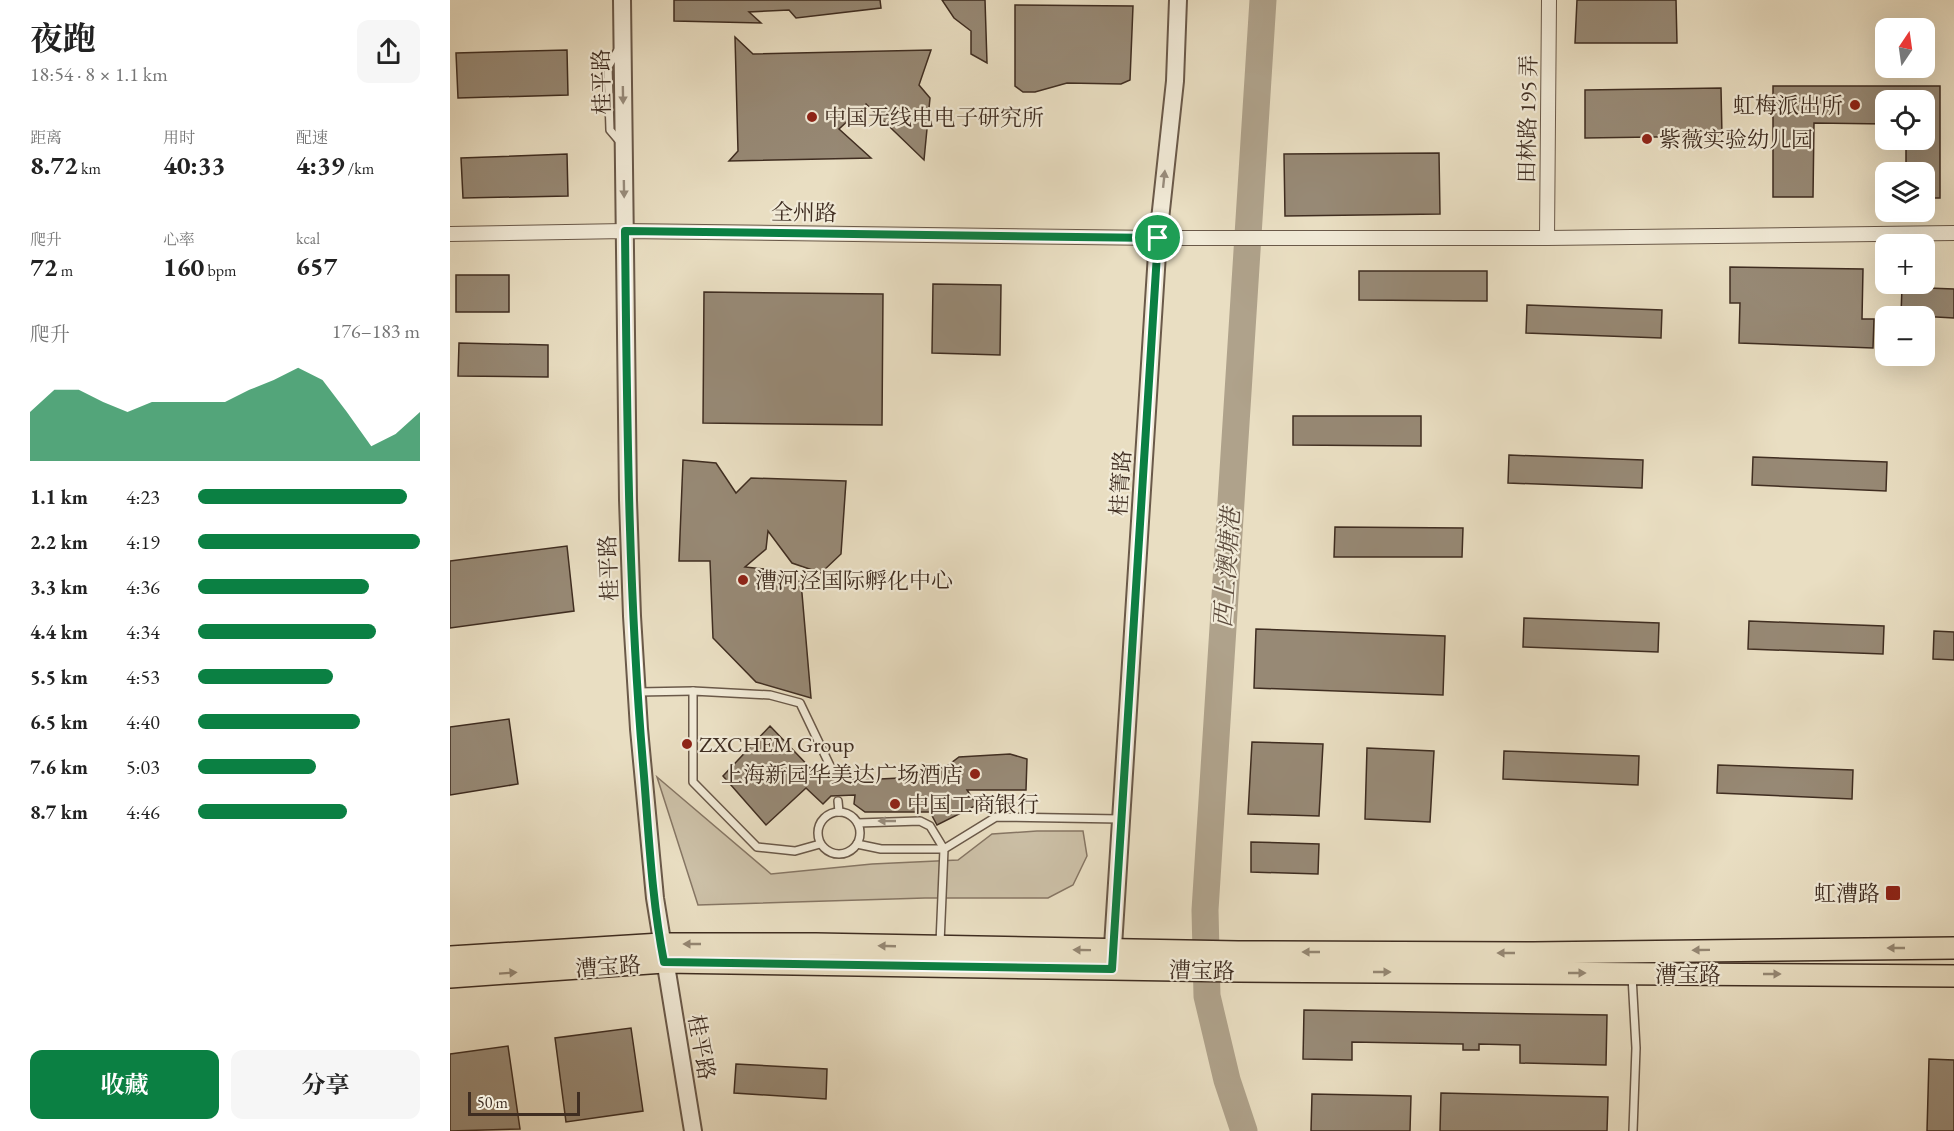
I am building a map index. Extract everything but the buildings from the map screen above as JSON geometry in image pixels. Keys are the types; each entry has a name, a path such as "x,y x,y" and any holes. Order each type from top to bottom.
{"main road":[{"name":"漕宝路","path":"450,977 663,953 816,944 940,948 1112,959"},
{"name":"漕宝路","path":"450,957 663,953 1238,961 1533,953 1954,948"},
{"name":"漕宝路","path":"1238,961 1632,973 1954,976"}],"street":[{"name":"桂平路","path":"622,0 628,500 637,692 655,898 693,1131"},
{"name":"桂箐路","path":"1112,959 1158,238 1174,81 1178,0"},
{"name":"田林路 195 弄","path":"1547,238 1549,0"},
{"name":"全州路","path":"450,234 625,231 1158,238 1547,238 1954,233"}],"lane":[{"path":"693,691 693,782 757,847 795,851 820,844"},
{"path":"637,692 693,691 770,695 800,702 833,772"},
{"path":"838,801 839,812"},
{"path":"839,812 850,815 858,823 860,834 857,844 850,852 839,855 828,852 820,844 818,833 820,823 828,815 839,812"},
{"path":"857,844 881,849 944,849 996,817 1120,819"},
{"path":"858,823 920,821 930,826 944,849 940,948"},
{"path":"1632,973 1636,1048 1633,1131"}],"shaded area":[{"path":"657,777 771,874 872,864 958,860 992,834 1037,831 1083,831 1087,856 1073,885 1048,898 925,898 698,905"}],"waterway":[{"name":"西上澳塘港","path":"1244,1131 1227,1080 1207,996 1205,910 1263,0"}],"place":[{"name":"虹梅派出所","path":"1855,105"},
{"name":"中国无线电电子研究所","path":"812,117"},
{"name":"紫薇实验幼儿园","path":"1647,139"},
{"name":"漕河泾国际孵化中心","path":"743,580"},
{"name":"ZXCHEM Group","path":"687,744"},
{"name":"上海新园华美达广场酒店","path":"975,774"},
{"name":"中国工商银行","path":"895,804"},
{"name":"虹漕路","path":"1893,893"}],"route":[{"path":"625,231 1158,238 1112,969 664,962 655,898 639,729 632,616 628,500 625,231"}]}
